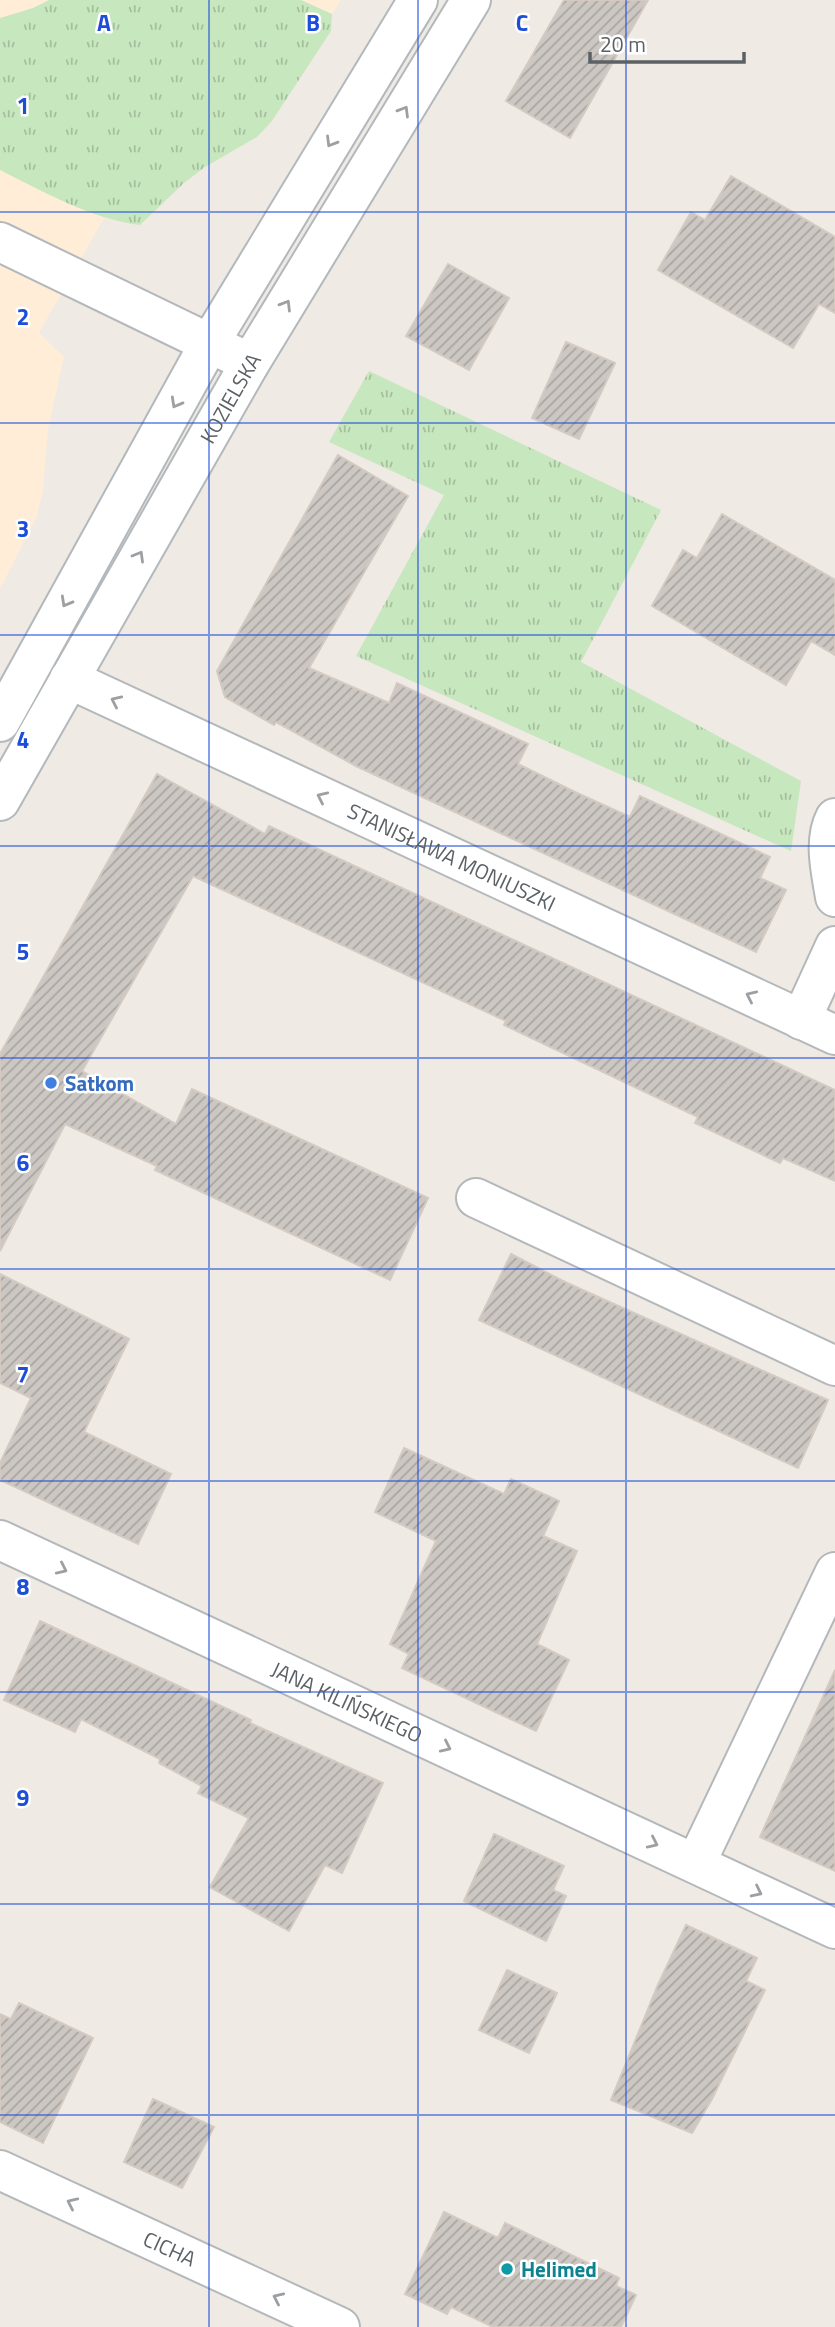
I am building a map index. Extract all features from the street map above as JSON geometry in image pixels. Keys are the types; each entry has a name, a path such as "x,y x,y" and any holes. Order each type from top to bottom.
{"street":[{"path":"0,722 209,344 418,0"},
{"name":"KOZIELSKA","path":"0,801 250,363 471,0"},
{"path":"0,242 250,363"},
{"name":"STANISŁAWA MONIUSZKI","path":"69,679 818,1027"},
{"path":"835,818 831,826 829,863 835,897"},
{"path":"818,1027 835,946"},
{"path":"475,1198 835,1366"},
{"name":"JANA KILIŃSKIEGO","path":"0,1540 835,1929"},
{"path":"696,1863 835,1572"},
{"name":"CICHA","path":"0,2170 340,2327"}],"shaded area":[{"path":"0,0 341,0 332,14 331,31 272,121 257,137 205,167 140,225 104,218 39,333 64,357 48,429 43,490 37,516 0,589"}],"green space":[{"path":"49,0 301,0 332,14 331,31 272,121 257,137 205,167 140,225 86,211 0,170 0,18"},
{"path":"369,371 661,510 581,662 801,781 791,851 356,656 444,495 329,442"}],"building":[{"path":"564,0 648,0 570,138 506,101"},
{"path":"731,176 835,237 835,313 819,304 793,348 658,270 691,212 705,220"},
{"path":"448,264 509,298 469,370 406,336"},
{"path":"566,342 615,363 579,439 532,418"},
{"path":"338,455 408,496 309,668 389,703 397,683 528,744 518,764 577,793 630,817 640,796 770,857 760,878 786,890 756,952 356,766 225,697 217,671"},
{"path":"722,514 835,580 835,655 811,641 786,685 652,606 683,550 697,558"},
{"path":"157,774 265,834 269,826 835,1090 835,1181 783,1158 780,1163 695,1123 698,1117 504,1025 506,1021 193,876 82,1071 176,1124 192,1089 428,1198 390,1280 155,1170 157,1166 65,1124 0,1251 0,1054"},
{"path":"511,1254 565,1282 828,1400 798,1468 479,1320"},
{"path":"0,1274 129,1339 84,1432 171,1474 138,1544 0,1480 0,1463 31,1398 0,1383"},
{"path":"404,1448 504,1494 511,1479 559,1501 543,1536 577,1551 537,1644 569,1660 536,1731 402,1668 409,1654 390,1644 436,1541 375,1512"},
{"path":"40,1621 251,1720 250,1723 383,1783 342,1873 325,1865 289,1931 210,1887 249,1818 198,1793 202,1786 159,1763 160,1759 81,1719 75,1732 4,1700"},
{"path":"835,1670 835,1871 760,1837"},
{"path":"494,1834 564,1866 553,1890 566,1896 546,1941 464,1901"},
{"path":"686,1925 757,1958 746,1981 765,1990 712,2099 692,2133 611,2100 657,1987"},
{"path":"507,1970 557,1993 529,2053 479,2030"},
{"path":"19,2003 93,2038 43,2143 0,2122 0,2014 11,2019"},
{"path":"153,2099 214,2127 182,2188 124,2162"},
{"name":"Helimed","path":"444,2212 498,2238 505,2223 619,2278 616,2286 636,2295 621,2327 493,2327 451,2307 447,2314 405,2294"}],"place":[{"name":"Satkom","path":"51,1083"},
{"name":"Helimed","path":"507,2269"}]}
